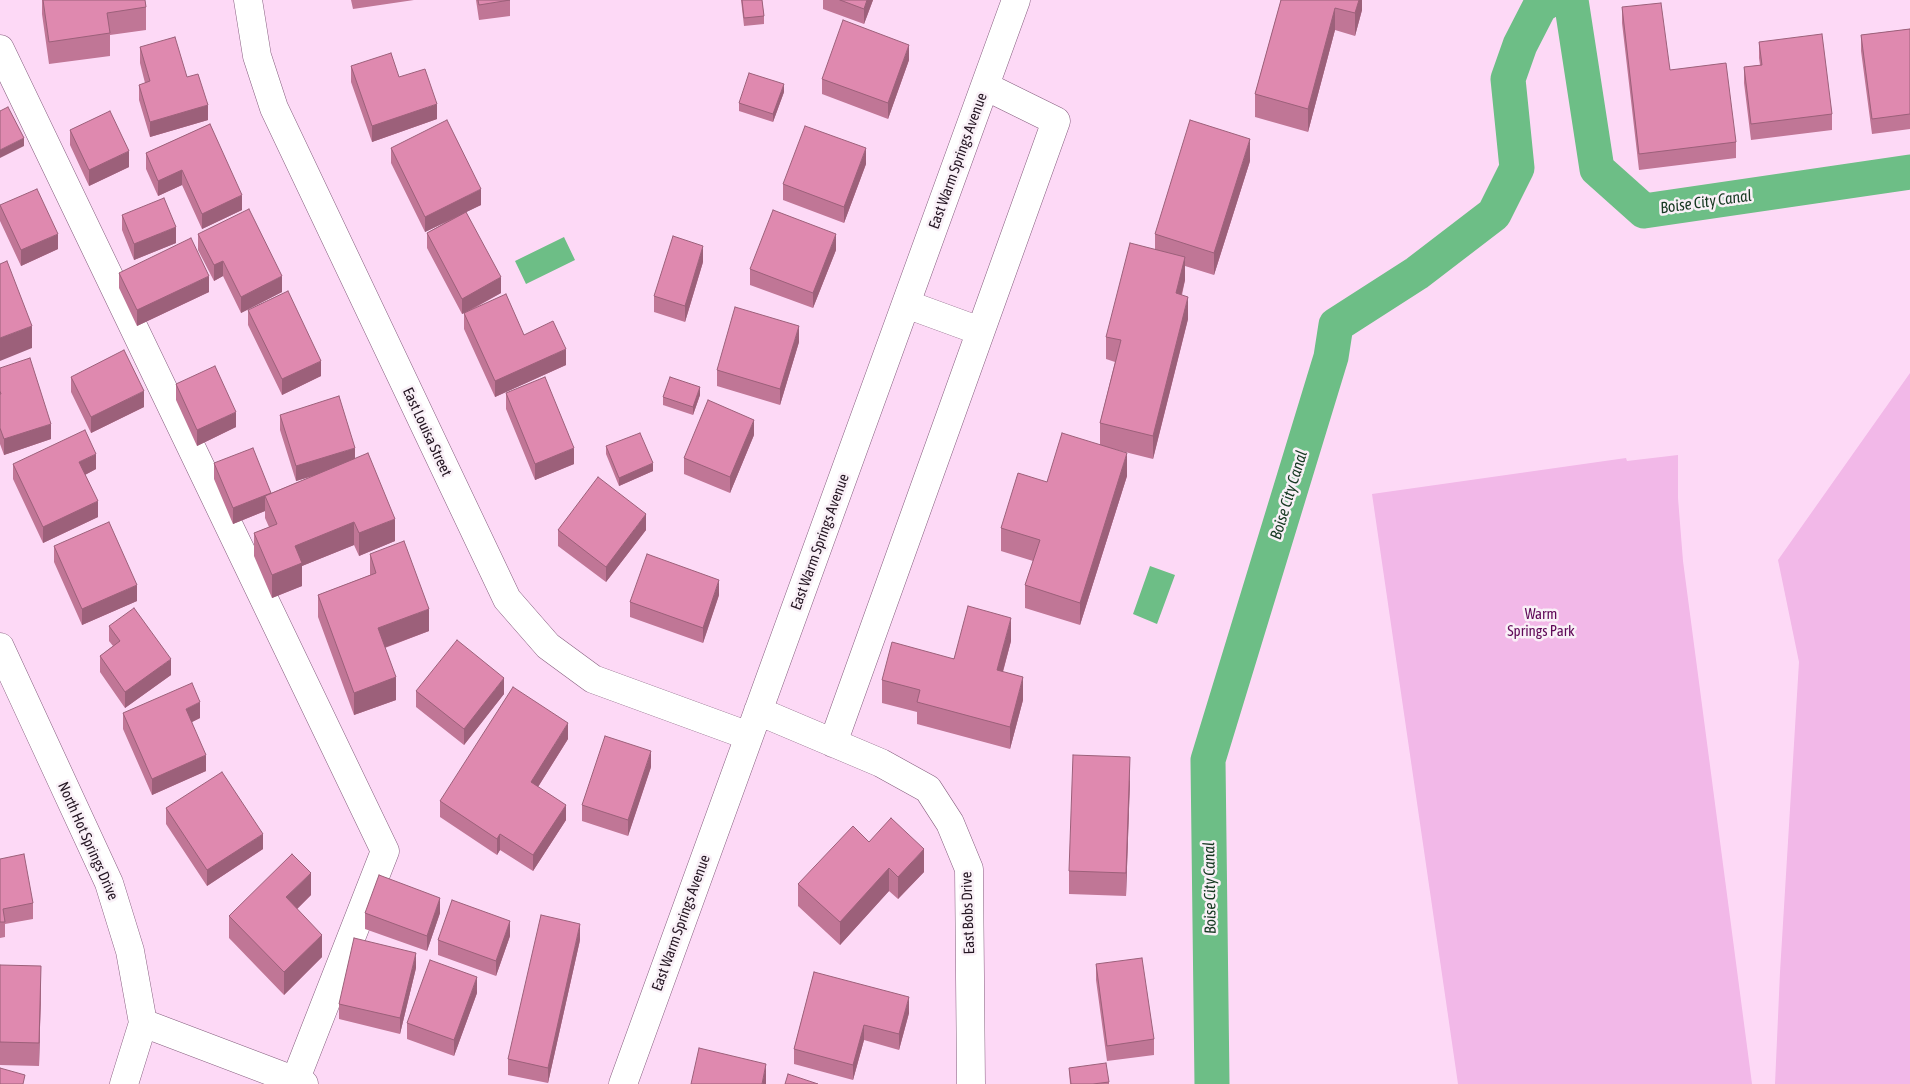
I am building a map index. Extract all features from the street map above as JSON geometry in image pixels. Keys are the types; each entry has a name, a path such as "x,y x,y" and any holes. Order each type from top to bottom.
{"street":[{"name":"East Louisa Street","path":"248,0 257,56 274,108 507,599 548,646 593,679 753,724"},
{"name":"East Warm Springs Avenue","path":"623,1084 1016,0"},
{"path":"0,49 385,851 299,1082 143,1022 124,1084"},
{"path":"833,743 1056,121 985,86"},
{"path":"906,304 980,331"},
{"name":"North Hot Springs Drive","path":"0,647 109,883 130,951 143,1022"},
{"name":"East Bobs Drive","path":"753,724 833,743 882,763 928,789 950,823 969,869 970,1084"}],"green space":[{"path":"1910,373 1910,1084 1775,1084 1799,662 1778,560"},
{"name":"Warm Springs Park","path":"1678,455 1678,498 1683,561 1752,1084 1458,1084 1372,494 1626,458 1627,461"}],"shaded area":[{"path":"564,237 575,260 526,284 515,261"},
{"path":"1150,566 1175,575 1157,624 1133,614"}],"building":[{"path":"43,0 145,0 146,7 107,13 110,33 49,42"},
{"path":"478,0 510,0 479,5"},
{"path":"742,0 762,0 764,16 744,18"},
{"path":"840,0 867,0 864,9"},
{"path":"1281,0 1359,0 1355,13 1335,8 1308,109 1255,94"},
{"path":"1661,3 1670,70 1726,63 1736,142 1639,154 1622,7"},
{"path":"843,20 909,45 888,103 822,79"},
{"path":"1910,29 1910,114 1872,119 1861,35"},
{"path":"1822,34 1832,114 1751,124 1744,67 1762,65 1759,42"},
{"path":"175,37 187,77 198,74 208,105 150,122 139,85 150,81 140,47"},
{"path":"391,53 399,77 425,69 437,104 372,126 351,66"},
{"path":"749,73 784,84 773,114 739,103"},
{"path":"8,107 24,138 0,150 0,111"},
{"path":"110,111 129,151 89,170 70,130"},
{"path":"447,120 481,189 425,217 391,148"},
{"path":"1190,120 1250,139 1214,253 1155,234"},
{"path":"210,124 242,195 202,214 182,170 158,181 146,153"},
{"path":"805,126 866,148 844,207 783,184"},
{"path":"37,189 58,234 21,250 0,205"},
{"path":"164,198 176,227 134,244 122,215"},
{"path":"249,209 282,276 241,297 223,261 214,265 198,234"},
{"path":"773,210 836,234 813,293 750,269"},
{"path":"466,212 501,277 462,299 427,233"},
{"path":"673,236 703,246 685,306 654,296"},
{"path":"191,238 209,276 137,310 119,273"},
{"path":"1130,243 1185,257 1176,293 1188,297 1153,436 1100,423 1121,340 1106,337"},
{"path":"7,261 32,326 0,338 0,264"},
{"path":"288,291 321,361 282,379 248,310"},
{"path":"506,294 524,335 553,321 566,349 495,381 464,313"},
{"path":"735,307 799,326 780,389 717,370"},
{"path":"124,350 144,391 91,417 71,377"},
{"path":"30,358 51,424 4,439 0,428 0,368"},
{"path":"215,366 236,412 197,430 176,384"},
{"path":"545,377 574,448 535,464 506,393"},
{"path":"670,377 700,387 693,407 663,397"},
{"path":"339,396 355,448 296,466 280,415"},
{"path":"708,400 754,420 730,477 684,458"},
{"path":"85,430 96,454 79,462 98,501 43,527 13,464"},
{"path":"640,433 653,463 619,478 606,446"},
{"path":"1062,433 1127,453 1080,603 1025,585 1040,540 1001,528 1018,473 1047,482"},
{"path":"253,448 271,493 233,508 214,463"},
{"path":"368,453 395,519 359,533 354,522 295,546 302,563 272,575 254,533 277,524 265,496"},
{"path":"598,477 646,514 606,567 558,530"},
{"path":"109,522 137,585 82,609 54,546"},
{"path":"404,541 429,609 378,628 396,677 354,693 318,595 376,573 370,554"},
{"path":"647,554 719,580 703,628 630,602"},
{"path":"968,606 1011,618 997,670 1023,677 1010,727 917,702 920,690 882,680 892,642 954,659"},
{"path":"134,608 171,659 125,692 100,656 120,641 109,626"},
{"path":"457,640 504,678 464,729 416,691"},
{"path":"192,683 200,702 186,709 206,755 152,779 123,713"},
{"path":"513,687 568,723 531,782 566,805 533,855 500,834 497,839 440,801"},
{"path":"605,736 651,751 628,820 582,805"},
{"path":"1073,755 1130,757 1126,873 1069,871"},
{"path":"222,772 263,834 207,870 166,808"},
{"path":"891,818 924,849 898,877 889,868 840,922 798,884 853,826 869,842"},
{"path":"24,854 33,903 3,909 5,922 0,922 0,859"},
{"path":"292,854 311,873 286,897 322,935 284,972 229,916"},
{"path":"379,875 440,898 427,936 365,913"},
{"path":"452,900 510,921 496,961 438,940"},
{"path":"541,915 580,924 548,1068 508,1059"},
{"path":"354,938 416,953 400,1018 339,1004"},
{"path":"1142,958 1154,1039 1107,1046 1096,964"},
{"path":"430,960 477,977 454,1040 407,1023"},
{"path":"0,965 41,966 39,1043 0,1042"},
{"path":"814,972 909,997 899,1034 864,1025 853,1065 794,1049"},
{"path":"699,1048 766,1064 762,1084 691,1084"},
{"path":"1106,1063 1109,1082 1071,1084 1069,1068"},
{"path":"0,1068 25,1075 23,1084 0,1084"},
{"path":"788,1074 818,1084 785,1084"}],"waterway":[{"name":"Boise City Canal","path":"1212,1084 1208,760 1331,357 1336,325 1417,273 1494,214 1517,168 1508,79 1520,45 1540,6 1550,0"},
{"name":"Boise City Canal","path":"1571,0 1597,169 1644,211 1910,172"}]}
